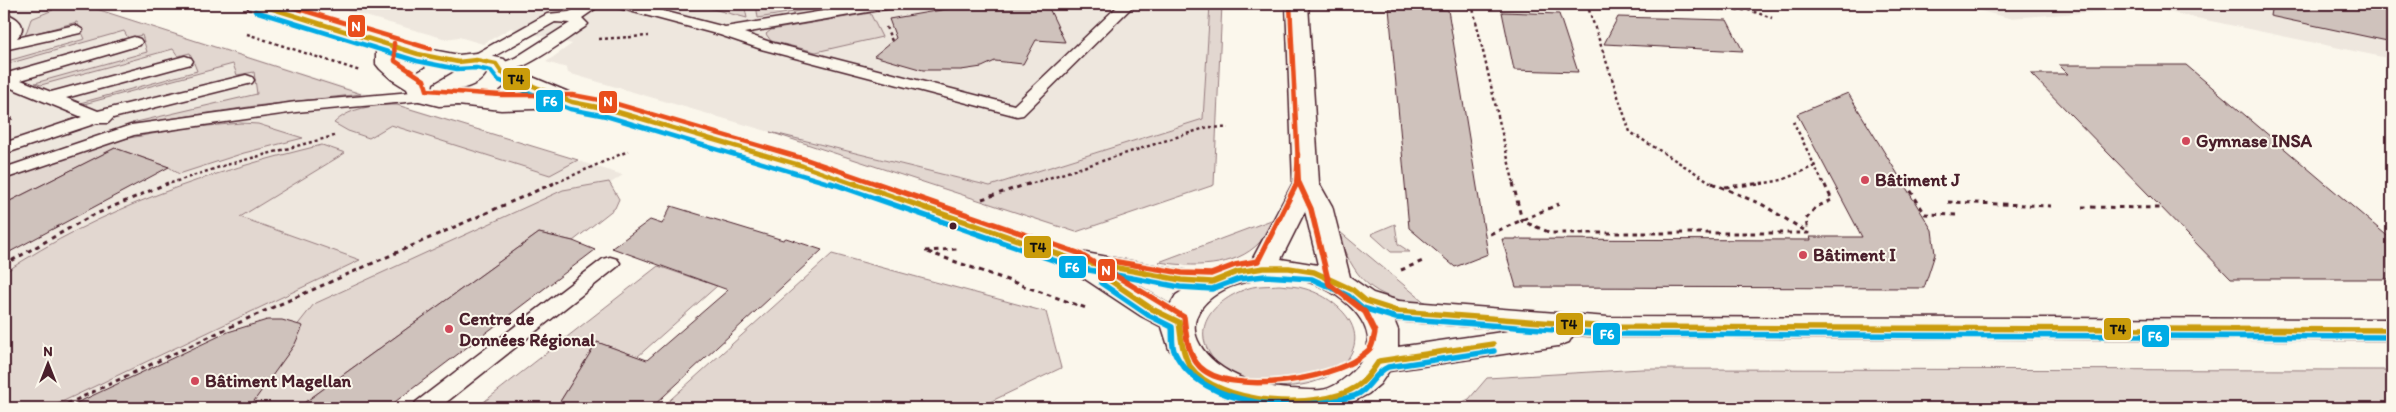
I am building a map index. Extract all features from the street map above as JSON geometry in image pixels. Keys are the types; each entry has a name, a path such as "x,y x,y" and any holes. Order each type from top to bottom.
{"street":[{"path":"257,4 387,42 418,54 496,64 501,71 572,102"},
{"path":"1297,4 1302,68 1306,183 1318,206 1336,281"},
{"path":"387,42 388,64 421,91 444,100 458,98 483,90 492,85 501,71"},
{"path":"421,91 428,75 467,61"},
{"path":"458,98 501,103 572,102 608,109 803,166 1075,260 1181,280 1212,282"},
{"path":"1264,268 1269,253 1306,183"},
{"path":"1075,260 1105,277 1152,309 1179,322"},
{"path":"1264,268 1289,268 1314,272 1336,281 1352,290 1366,302 1379,320 1383,340 1379,361 1369,376 1354,389 1331,403 1308,406 1250,406 1220,392 1198,376 1183,356 1177,336 1179,322 1186,306 1197,293 1212,282 1237,272 1264,268"},
{"path":"1366,302 1397,311 1452,317 1608,328 2392,330"},
{"path":"1379,361 1608,328"}],"lane":[{"path":"467,61 552,17 572,17 595,4"},
{"path":"620,4 725,32 767,46 1017,111 1128,4"},
{"path":"725,32 891,4"},
{"path":"501,71 521,61 580,24 572,17"},
{"path":"4,18 14,22 13,33 4,40"},
{"path":"4,45 75,30"},
{"path":"4,80 134,42"},
{"path":"48,98 185,61"},
{"path":"4,80 131,130"},
{"path":"4,148 69,125 246,80"},
{"path":"4,174 131,130 421,91"},
{"path":"424,408 610,263"}],"path":[{"path":"1472,4 1522,221"},
{"path":"1550,4 1749,10 1772,18"},
{"path":"1587,5 1630,132 1669,158 1722,187 1763,205 1808,232"},
{"path":"593,40 649,36"},
{"path":"1792,121 1832,200 1816,207 1806,219 1808,232"},
{"path":"976,201 1208,127 1228,128"},
{"path":"4,264 41,242 121,202 206,171 334,136"},
{"path":"59,408 251,317 628,150"},
{"path":"1722,187 1770,184 1788,179 1815,166"},
{"path":"1899,182 1936,184"},
{"path":"1905,182 1925,214 1956,215"},
{"path":"1948,202 2051,206"},
{"path":"1490,234 1559,204"},
{"path":"2082,207 2161,208"},
{"path":"1522,221 1551,233 1808,232"},
{"path":"925,251 1089,309"},
{"path":"1401,270 1423,261"}],"shaded area":[{"path":"4,4 81,4 623,175 286,394 283,408 4,408"},
{"path":"37,4 81,4 361,94 132,123 257,94 254,72 237,75 233,64 84,104 80,103 197,71 190,53 178,56 173,49 41,85 35,83 147,52 142,35 128,38 124,31 4,65 4,62 85,39 77,22 25,36 31,19 53,10"},
{"path":"323,4 1210,4 1203,119 990,186 770,132 568,73 567,68 546,62 572,44 511,28 483,44 459,37 446,39"},
{"path":"694,4 744,4 747,18"},
{"path":"756,4 836,4 836,5 758,18"},
{"path":"1210,4 1222,4 1214,185 1076,232 770,132 990,186 1203,119"},
{"path":"1953,4 2392,4 2392,59 2149,8 2009,18"},
{"path":"870,13 882,37 816,52 771,41 766,34 771,30"},
{"path":"397,105 578,160 550,175 391,125 369,138 348,131 334,123 352,111 366,107"},
{"path":"241,123 258,124 303,138 244,153 179,174 169,167 115,148 4,204 4,178 101,143 186,128"},
{"path":"322,145 345,153 240,217 360,260 49,408 4,408 4,273 78,229 117,211 197,180"},
{"path":"609,182 619,199 615,208 573,241 539,233 297,408 232,408 314,304 563,190"},
{"path":"1274,219 1260,242 1250,251 1225,262 1185,265 1159,262"},
{"path":"1395,224 1398,244 1410,252 1391,252 1371,234"},
{"path":"1334,227 1428,305 1391,297 1367,283 1350,261"},
{"path":"832,254 1046,312 1061,368 977,408 661,408"},
{"path":"658,266 717,286 637,357 597,342 556,408 476,408"},
{"path":"1279,285 1299,287 1316,293 1337,306 1345,314 1355,334 1354,346 1340,369 1314,382 1296,386 1268,386 1240,379 1230,373 1211,356 1205,342 1204,331 1206,321 1219,304 1238,292 1253,287"},
{"path":"1642,369 2387,370 2392,375 2392,408 1450,408 1469,399 1487,378"}],"building":[{"path":"976,4 1047,4 1065,42 1036,40 1023,64 995,61 982,67 961,70 923,70 874,56 896,38 889,19"},
{"path":"2272,4 2392,4 2392,42 2270,16"},
{"path":"1389,8 1448,10 1488,254 1455,267 1409,228"},
{"path":"1502,12 1559,14 1578,72 1514,70"},
{"path":"1618,17 1727,20 1743,51 1604,44"},
{"name":"Gymnase INSA","path":"2059,65 2186,65 2392,240 2392,279 2231,279 2031,74 2068,74"},
{"path":"1848,93 1932,230 1935,254 1924,288 1516,287 1502,239 1811,240 1810,237 1862,237 1797,114"},
{"path":"115,148 169,167 4,255 4,204"},
{"path":"671,206 822,250 651,408 556,408 597,342 647,360 728,290 612,248 650,220 662,224"},
{"name":"Centre de Données Régional","path":"539,233 573,241 595,250 387,408 297,408"},
{"name":"Bâtiment Magellan","path":"267,320 282,320 303,326 295,344 249,408 66,408 228,332"}],"transit line":[{"name":"T4","path":"257,4 418,54 458,62 476,60 496,64 502,73 572,102 608,109 803,166 1075,260 1181,280 1212,282 1237,272 1264,268 1289,268 1314,272 1353,290 1366,301 1397,311 1608,327 2392,330"},
{"name":"N","path":"282,4 431,49"},
{"name":"N","path":"394,43 395,61 424,80 427,90 501,95 573,95 610,102 805,159 1078,253 1184,317 1188,346 1199,366 1211,376 1247,382 1286,382 1323,375 1352,363 1371,348 1375,332 1365,312 1329,284 1311,209 1299,185 1290,4"},
{"name":"F6","path":"255,11 417,61 457,69 476,68 491,71 498,80 570,109 606,116 801,173 1073,267 1180,287 1212,289 1239,279 1288,276 1312,279 1349,296 1363,308 1396,318 1608,334 2392,337"},
{"name":"N","path":"1112,261 1182,273 1211,274 1235,265 1258,261 1298,181 1298,154"},
{"name":"T4","path":"1105,277 1152,309 1179,322 1185,355 1195,372 1210,383 1249,397 1294,401 1336,395 1361,384 1379,361 1493,344"},
{"name":"F6","path":"1101,283 1148,315 1172,327 1175,353 1188,372 1206,387 1229,397 1255,403 1282,405 1333,401 1360,393 1382,370 1388,367 1494,351"}],"place":[{"name":"Gymnase INSA","path":"2186,141"},
{"name":"Bâtiment J","path":"1865,180"},
{"name":"Bâtiment I","path":"1803,255"},
{"name":"Centre de Données Régional","path":"449,329"},
{"name":"Bâtiment Magellan","path":"195,381"}]}
